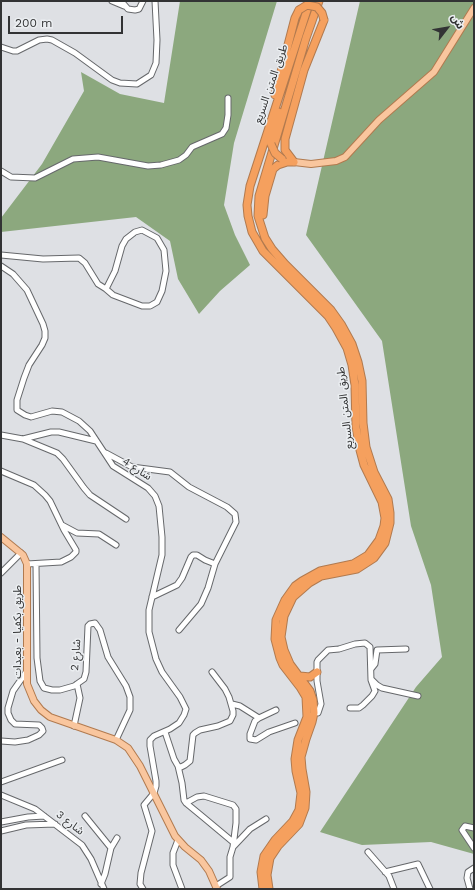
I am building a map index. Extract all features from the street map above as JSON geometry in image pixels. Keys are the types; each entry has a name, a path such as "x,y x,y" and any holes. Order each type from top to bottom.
{"highway":[{"name":"طريق المتن السريع","path":"263,889 261,872 264,856 275,840 293,821 299,810 301,793 295,759 298,740 307,717 307,703 303,691 283,665 280,658 275,639 276,620 284,600 295,586 302,581 320,571 353,564 368,555 379,540 385,518 382,502 364,465 360,450 356,427 356,399 353,371 343,342 328,316 263,251 252,232 247,205 250,186 274,108 310,1"},
{"name":"طريق المتن السريع","path":"268,889 267,876 270,858 278,846 299,824 305,808 306,800 301,757 304,744 314,718 314,705 310,691 288,660 282,641 282,622 288,607 300,590 316,579 328,574 357,569 374,558 388,535 390,523 388,499 374,472 366,447 363,423 362,381 352,344 331,310 284,264 266,241 258,216 259,196 306,38 319,1"},
{"path":"274,108 276,88 295,18 299,10 304,6 317,7 322,13 324,20 304,70 284,144 287,161"},
{"path":"304,70 303,63 307,42 306,38"},
{"path":"287,161 275,153 270,144 293,69 293,54"},
{"path":"266,241 263,206 267,187 273,170 278,165 287,161"},
{"path":"300,676 310,677 317,672"}],"main road":[{"path":"287,161 311,164 336,161 345,157 379,120 434,72 474,8"},
{"name":"طريق بكفيا - بعبدات","path":"1,537 21,553 27,564 27,671 29,690 36,705 50,717 116,740 128,748 136,757 170,827 178,840 201,860 216,888"}],"street":[{"path":"112,1 130,10 139,9 143,1"},
{"path":"120,1 125,7"},
{"path":"1,47 17,51 39,40 52,40 75,53 116,82 137,84 151,75 156,63 157,40 155,1"},
{"path":"1,171 11,177 35,178 74,159 98,158 148,166 162,165 179,160 186,155 192,147 222,134 226,128 228,98"},
{"path":"1,255 43,259 79,258 85,263 95,281 113,295 148,307 157,302 162,291 166,271 164,250 157,238 142,230 135,232 126,239 122,246 115,271 106,289"},
{"name":"شارع 4","path":"1,266 13,274 27,290 45,331 41,348 29,365 16,400 17,410 28,416 52,411 67,414 84,425 90,430 96,442 113,466 148,488 153,492 158,502 162,529 162,555 152,597 148,625 156,658 162,672 180,697 186,709 179,723 165,732 154,736 151,738 149,743 156,781 154,793"},
{"path":"23,440 52,432 59,432 96,442"},
{"path":"1,435 23,440 57,454 63,459 90,495 126,519"},
{"path":"105,453 132,467 170,472 189,487 227,507 233,512 236,518 236,522 215,564 208,588 201,604 179,630"},
{"path":"1,471 26,481 40,490 50,501 61,525 75,548 76,552 68,559 61,562 27,564"},
{"path":"61,525 77,533 99,534 116,545"},
{"path":"1,573 21,553"},
{"path":"152,597 162,591 173,588 179,583 193,555 197,555 207,562 215,564"},
{"name":"شارع 2","path":"36,564 37,658 40,681 44,688 60,690 77,684 84,679 86,672 88,626 95,623 100,630 108,657 126,686 130,697 130,710 116,740"},
{"path":"318,713 321,704 317,686 317,662 325,652 331,649 339,649 364,642 370,647 371,678 375,691 361,707 350,708"},
{"path":"371,669 375,664 377,650 406,649"},
{"path":"1,741 15,742 28,740 39,735 43,731 39,725 15,724 11,720 8,713 13,691 27,671"},
{"path":"178,766 185,766 190,761 193,735 197,731 230,721 233,715 232,704 226,689 212,672"},
{"path":"371,678 382,688 418,696"},
{"path":"74,726 80,698 77,684"},
{"path":"232,704 240,706 259,718"},
{"path":"276,710 259,718 255,722 250,734 250,739 253,740 259,738 269,732 295,723"},
{"path":"165,732 178,766 184,800 233,845"},
{"path":"1,782 62,760"},
{"path":"141,886 152,831 144,805 154,793"},
{"name":"شارع 3","path":"1,795 35,809 85,849 92,859 102,886"},
{"path":"186,803 196,797 204,796 233,805 236,809 236,823 230,858 230,877 216,888"},
{"path":"1,822 28,817 45,816"},
{"path":"85,816 111,848"},
{"path":"233,845 250,829 266,820"},
{"path":"1,831 26,825 55,824"},
{"path":"474,828 465,826 462,830 474,848"},
{"path":"102,886 111,848 117,838"},
{"path":"178,840 173,853 173,865 182,889"},
{"path":"368,852 386,872 394,889"},
{"path":"386,872 418,864 430,889"},
{"path":"470,889 467,878 468,872 474,868"}],"green space":[{"path":"180,1 277,1 234,143 224,205 235,235 250,265 220,291 199,314 178,279 170,241 136,217 1,232 1,218 42,164 84,91 81,72 120,94 164,103"},
{"path":"360,1 474,1 474,854 431,842 362,845 320,832 416,687 442,657 431,585 411,526 382,341 306,235"}]}
